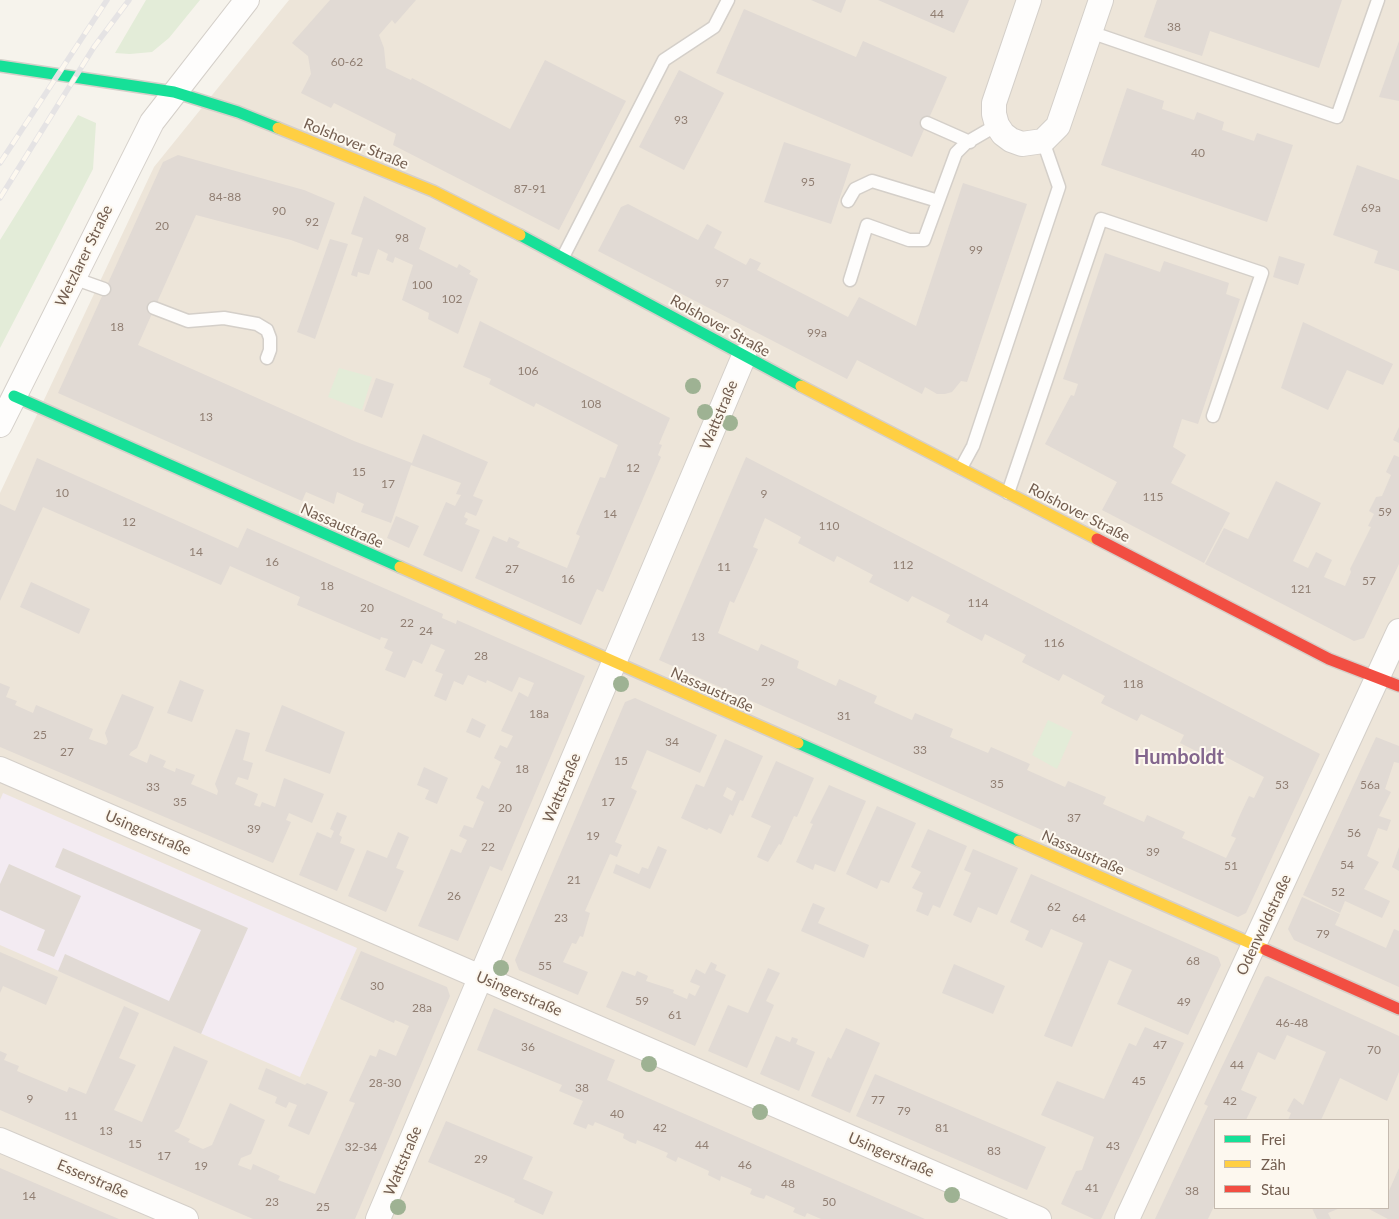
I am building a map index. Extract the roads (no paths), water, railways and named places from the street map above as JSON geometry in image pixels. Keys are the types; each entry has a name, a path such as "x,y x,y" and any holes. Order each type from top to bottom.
{"street":[{"name":"Wetzlarer Straße","path":"0,425 135,152 152,122 247,0"},
{"path":"1029,0 994,103 994,114 996,125 1003,134 1016,142 1033,144 1043,141 1058,126 1101,0"},
{"name":"Rolshover Straße","path":"0,66 104,80 174,92 238,112 433,191 564,257 744,356 1329,659 1388,682"},
{"name":"Wattstraße","path":"378,1219 744,356"},
{"name":"Nassaustraße","path":"14,396 1399,1009"},
{"name":"Odenwaldstraße","path":"1127,1219 1255,946 1388,682 1399,631"},
{"name":"Usingerstraße","path":"0,769 1038,1219"},
{"name":"Esserstraße","path":"0,1140 186,1219"}],"lane":[{"path":"564,257 664,60 714,27 728,0"},
{"path":"1090,32 1337,117 1378,0"},
{"path":"927,123 970,142"},
{"path":"850,280 867,225 909,240 924,240 956,153 996,125"},
{"path":"960,468 973,446 1059,187 1043,141"},
{"path":"848,201 855,189 872,181 938,201"},
{"path":"1008,493 1101,219 1262,273 1213,416"},
{"path":"73,278 104,289"},
{"path":"154,308 188,321 224,318 257,324 267,330 270,338 270,350 267,358"}],"railway":[{"path":"0,163 107,0"},
{"path":"0,198 94,47 129,0"}],"district":[{"name":"Humboldt","path":"1179,758"}]}
